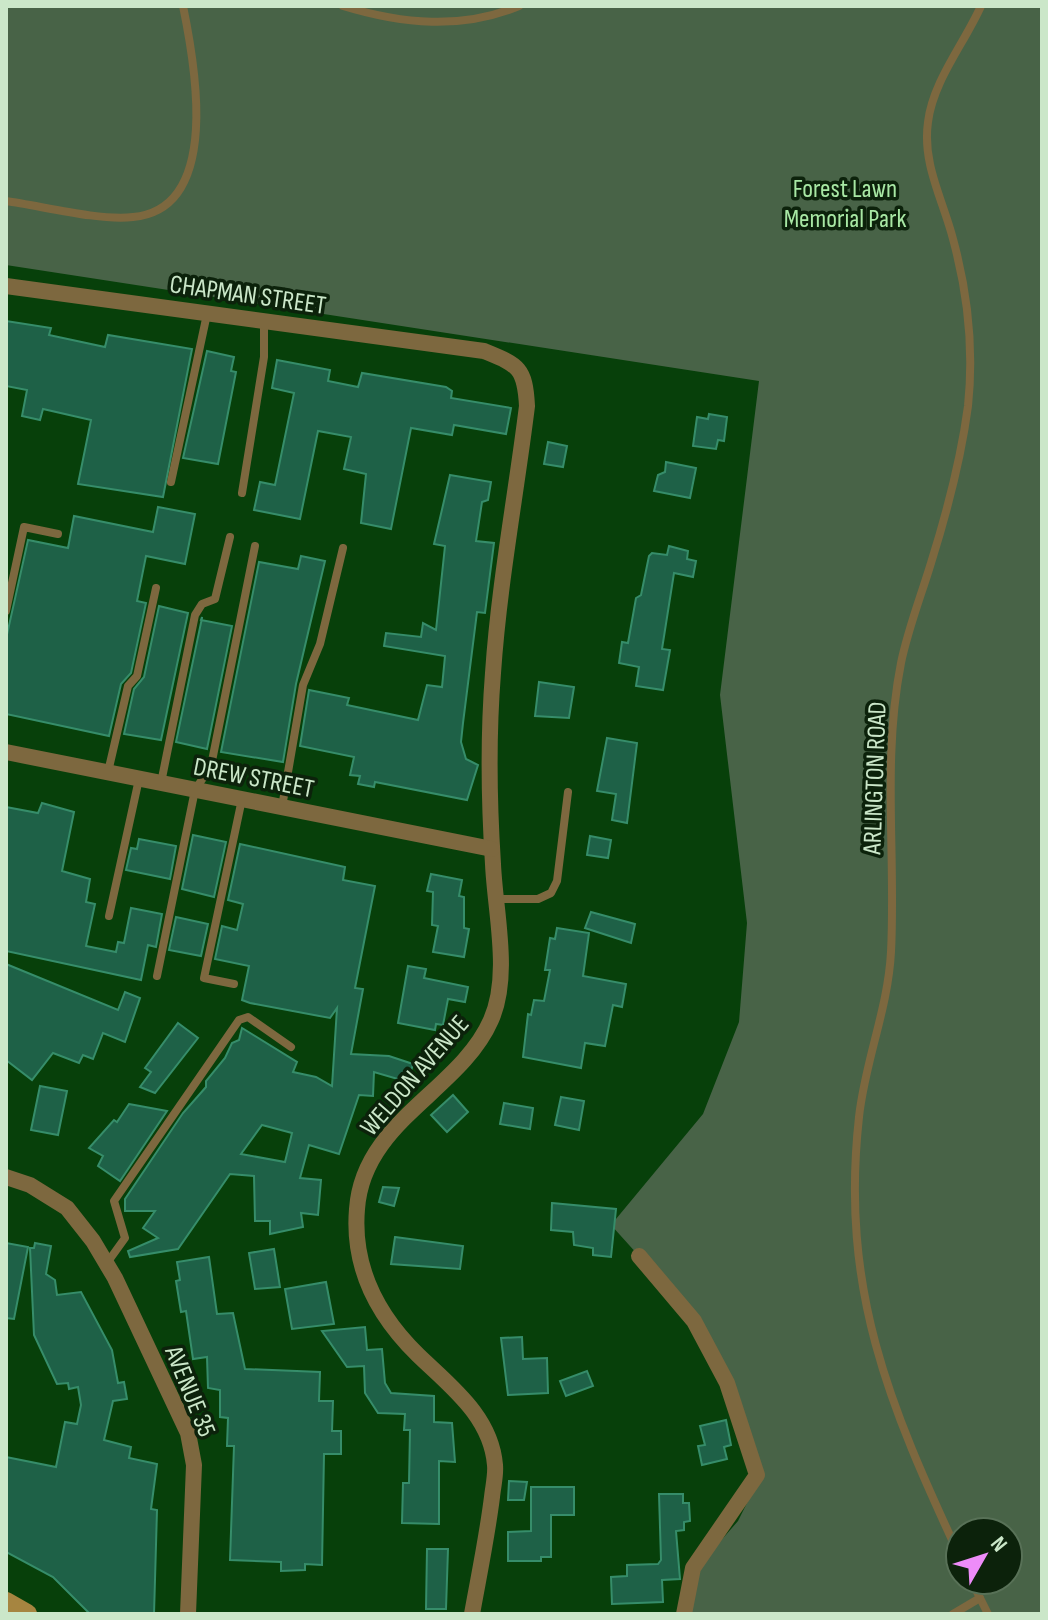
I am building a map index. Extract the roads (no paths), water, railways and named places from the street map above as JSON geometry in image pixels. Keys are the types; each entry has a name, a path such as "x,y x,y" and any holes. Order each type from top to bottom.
{"main road":[{"path":"6,1602 27,1614"}],"street":[{"name":"CHAPMAN STREET","path":"6,286 484,351"},
{"name":"WELDON AVENUE","path":"472,1614 495,1465 482,1424 460,1393 415,1352 371,1297 357,1253 357,1206 371,1163 403,1116 466,1058 491,1020 500,978 492,849 493,673 527,406 526,381 516,364 484,351"},
{"name":"DREW STREET","path":"6,752 492,849"},
{"name":"AVENUE 35","path":"6,1177 30,1185 67,1208 106,1263 188,1433 194,1465 188,1614"},
{"path":"639,1256 694,1321 714,1358 727,1383 757,1475 693,1568 684,1614"}],"lane":[{"path":"6,201 123,218 157,211 175,197 190,169 194,132 195,91 183,6"},
{"path":"343,6 441,24 494,16 519,6"},
{"name":"ARLINGTON ROAD","path":"944,1520 905,1431 872,1339 859,1280 853,1204 859,1110 884,1010 891,958 892,713 902,658 961,450 968,404 970,342 967,301 952,235 928,160 928,120 943,76 981,6"},
{"path":"171,482 208,313"},
{"path":"242,493 264,357 264,321"},
{"path":"6,611 24,527 58,534"},
{"path":"161,783 195,615 202,604 215,599 230,537"},
{"path":"157,976 195,790 211,766 255,546"},
{"path":"282,807 303,685 320,644 343,548"},
{"path":"108,772 128,686 137,676 156,588"},
{"path":"109,916 139,778"},
{"path":"495,899 538,899 551,893 557,881 568,792"},
{"path":"234,984 204,978 242,799"},
{"path":"106,1263 125,1238 114,1201 239,1020 248,1017 291,1047"},
{"path":"953,1614 980,1598 988,1614"}],"park label":[{"name":"Forest Lawn Memorial Park","path":"845,203"}]}
